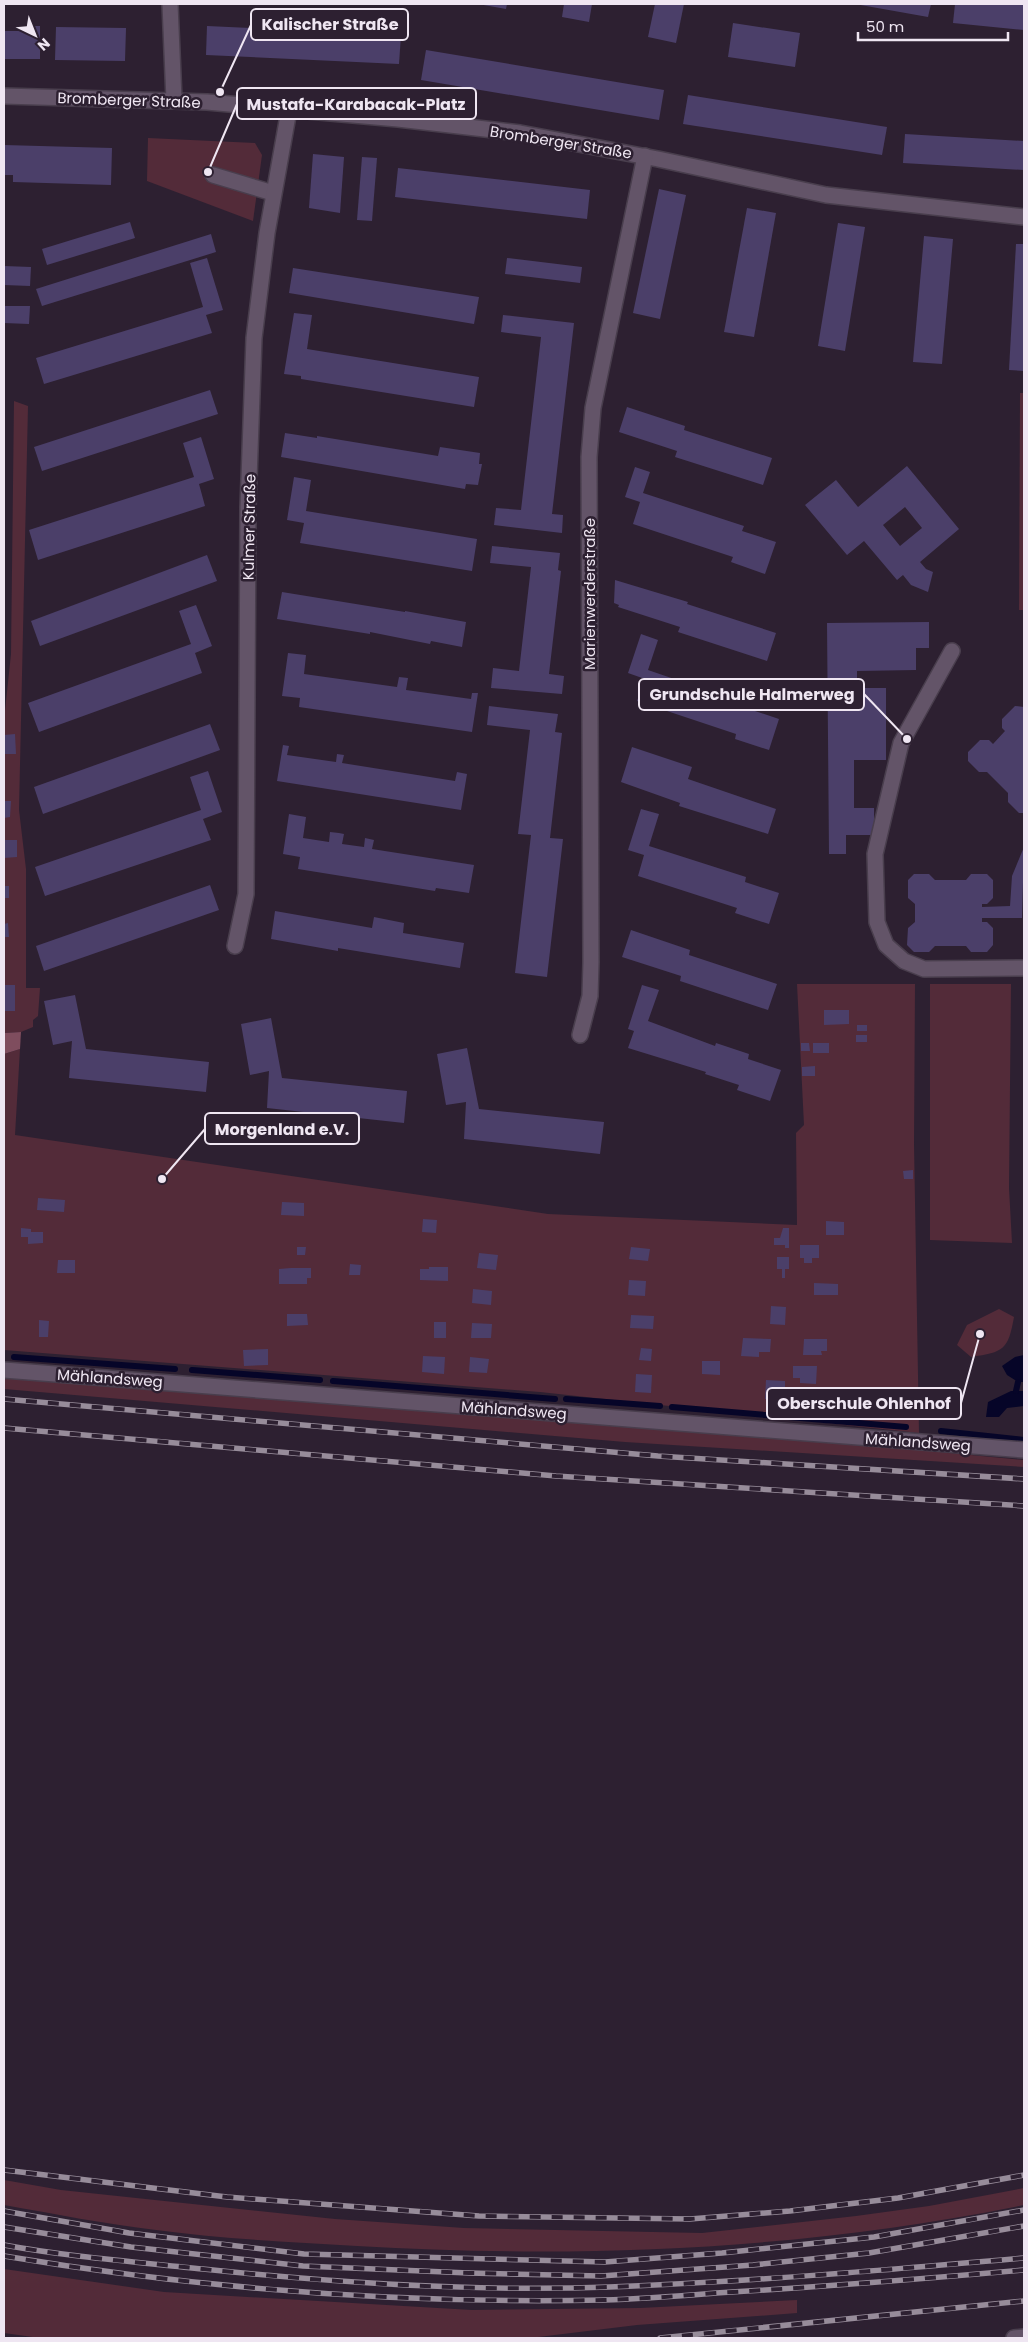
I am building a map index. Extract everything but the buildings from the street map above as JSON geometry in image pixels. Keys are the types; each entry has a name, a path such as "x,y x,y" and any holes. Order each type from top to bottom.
{"street":[{"path":"170,4 174,100"},
{"name":"Bromberger Straße","path":"4,96 174,100 520,133 645,156 826,196 1024,217"},
{"name":"Kulmer Straße","path":"236,946 246,894 248,507 254,338 274,193 289,110"},
{"name":"Marienwerderstraße","path":"580,1035 590,996 591,962 589,457 592,408 645,156"},
{"path":"213,175 274,193"},
{"path":"952,651 901,743 875,854 877,922 886,946 904,961 924,969 1024,968"},
{"name":"Mählandsweg","path":"4,1370 1024,1450"},
{"path":"1014,2338 1024,2337"}],"shaded area":[{"path":"148,138 255,143 262,155 253,221 147,181"},
{"path":"1020,393 1024,393 1024,610 1019,610"},
{"path":"14,401 28,406 19,810 26,869 26,988 40,988 38,1016 33,1020 33,1027 21,1032 4,1033 4,720 11,654"},
{"path":"797,984 915,984 914,1144 919,1433 540,1392 4,1350 4,1054 20,1049 15,1135 548,1214 797,1225 796,1133 804,1125"},
{"path":"930,984 1011,984 1009,1188 1012,1243 930,1240"},
{"path":"21,1032 20,1049 4,1054 4,1033"},
{"path":"999,1309 1014,1317 1006,1343 998,1351 971,1357 957,1345 967,1325"},
{"path":"4,1378 781,1437 1024,1460 1024,1467 625,1442 4,1389"},
{"path":"4,2180 61,2190 335,2219 464,2228 702,2233 929,2206 1024,2188 1024,2205 858,2232 775,2241 608,2251 441,2250 231,2238 99,2222 4,2205"},
{"path":"4,2269 164,2292 472,2310 640,2308 797,2300 797,2313 637,2325 530,2338 40,2338 4,2333"}],"water":[{"path":"1024,1355 1024,1382 1018,1382 1007,1375 1002,1366 1015,1357"},
{"path":"1011,1391 1024,1391 1024,1406 1007,1408 999,1417 986,1417 988,1402"}],"waterway":[{"path":"14,1357 175,1369"},
{"path":"192,1370 320,1380"},
{"path":"333,1381 555,1399"},
{"path":"1016,1391 1018,1382"},
{"path":"566,1399 660,1406"},
{"path":"672,1407 906,1427"},
{"path":"941,1431 1024,1440"}],"railway":[{"path":"4,1399 658,1456 1024,1479"},
{"path":"4,1428 556,1476 1024,1506"},
{"path":"4,2170 227,2197 479,2216 690,2219 790,2211 898,2198 1024,2175"},
{"path":"4,2211 129,2233 304,2254 605,2262 722,2253 874,2237 1024,2210"},
{"path":"4,2227 131,2247 303,2266 601,2276 753,2265 869,2253 1024,2226"},
{"path":"4,2245 104,2259 253,2274 405,2285 507,2288 609,2287 765,2279 1024,2258"},
{"path":"4,2256 78,2268 303,2292 378,2297 528,2301 646,2298 870,2283 1024,2270"},
{"path":"660,2338 1024,2301"}],"place":[{"name":"Kalischer Straße","path":"220,92"},
{"name":"Mustafa-Karabacak-Platz","path":"208,172"},
{"name":"Grundschule Halmerweg","path":"907,739"},
{"name":"Morgenland e.V.","path":"162,1179"},
{"name":"Oberschule Ohlenhof","path":"980,1334"}]}
